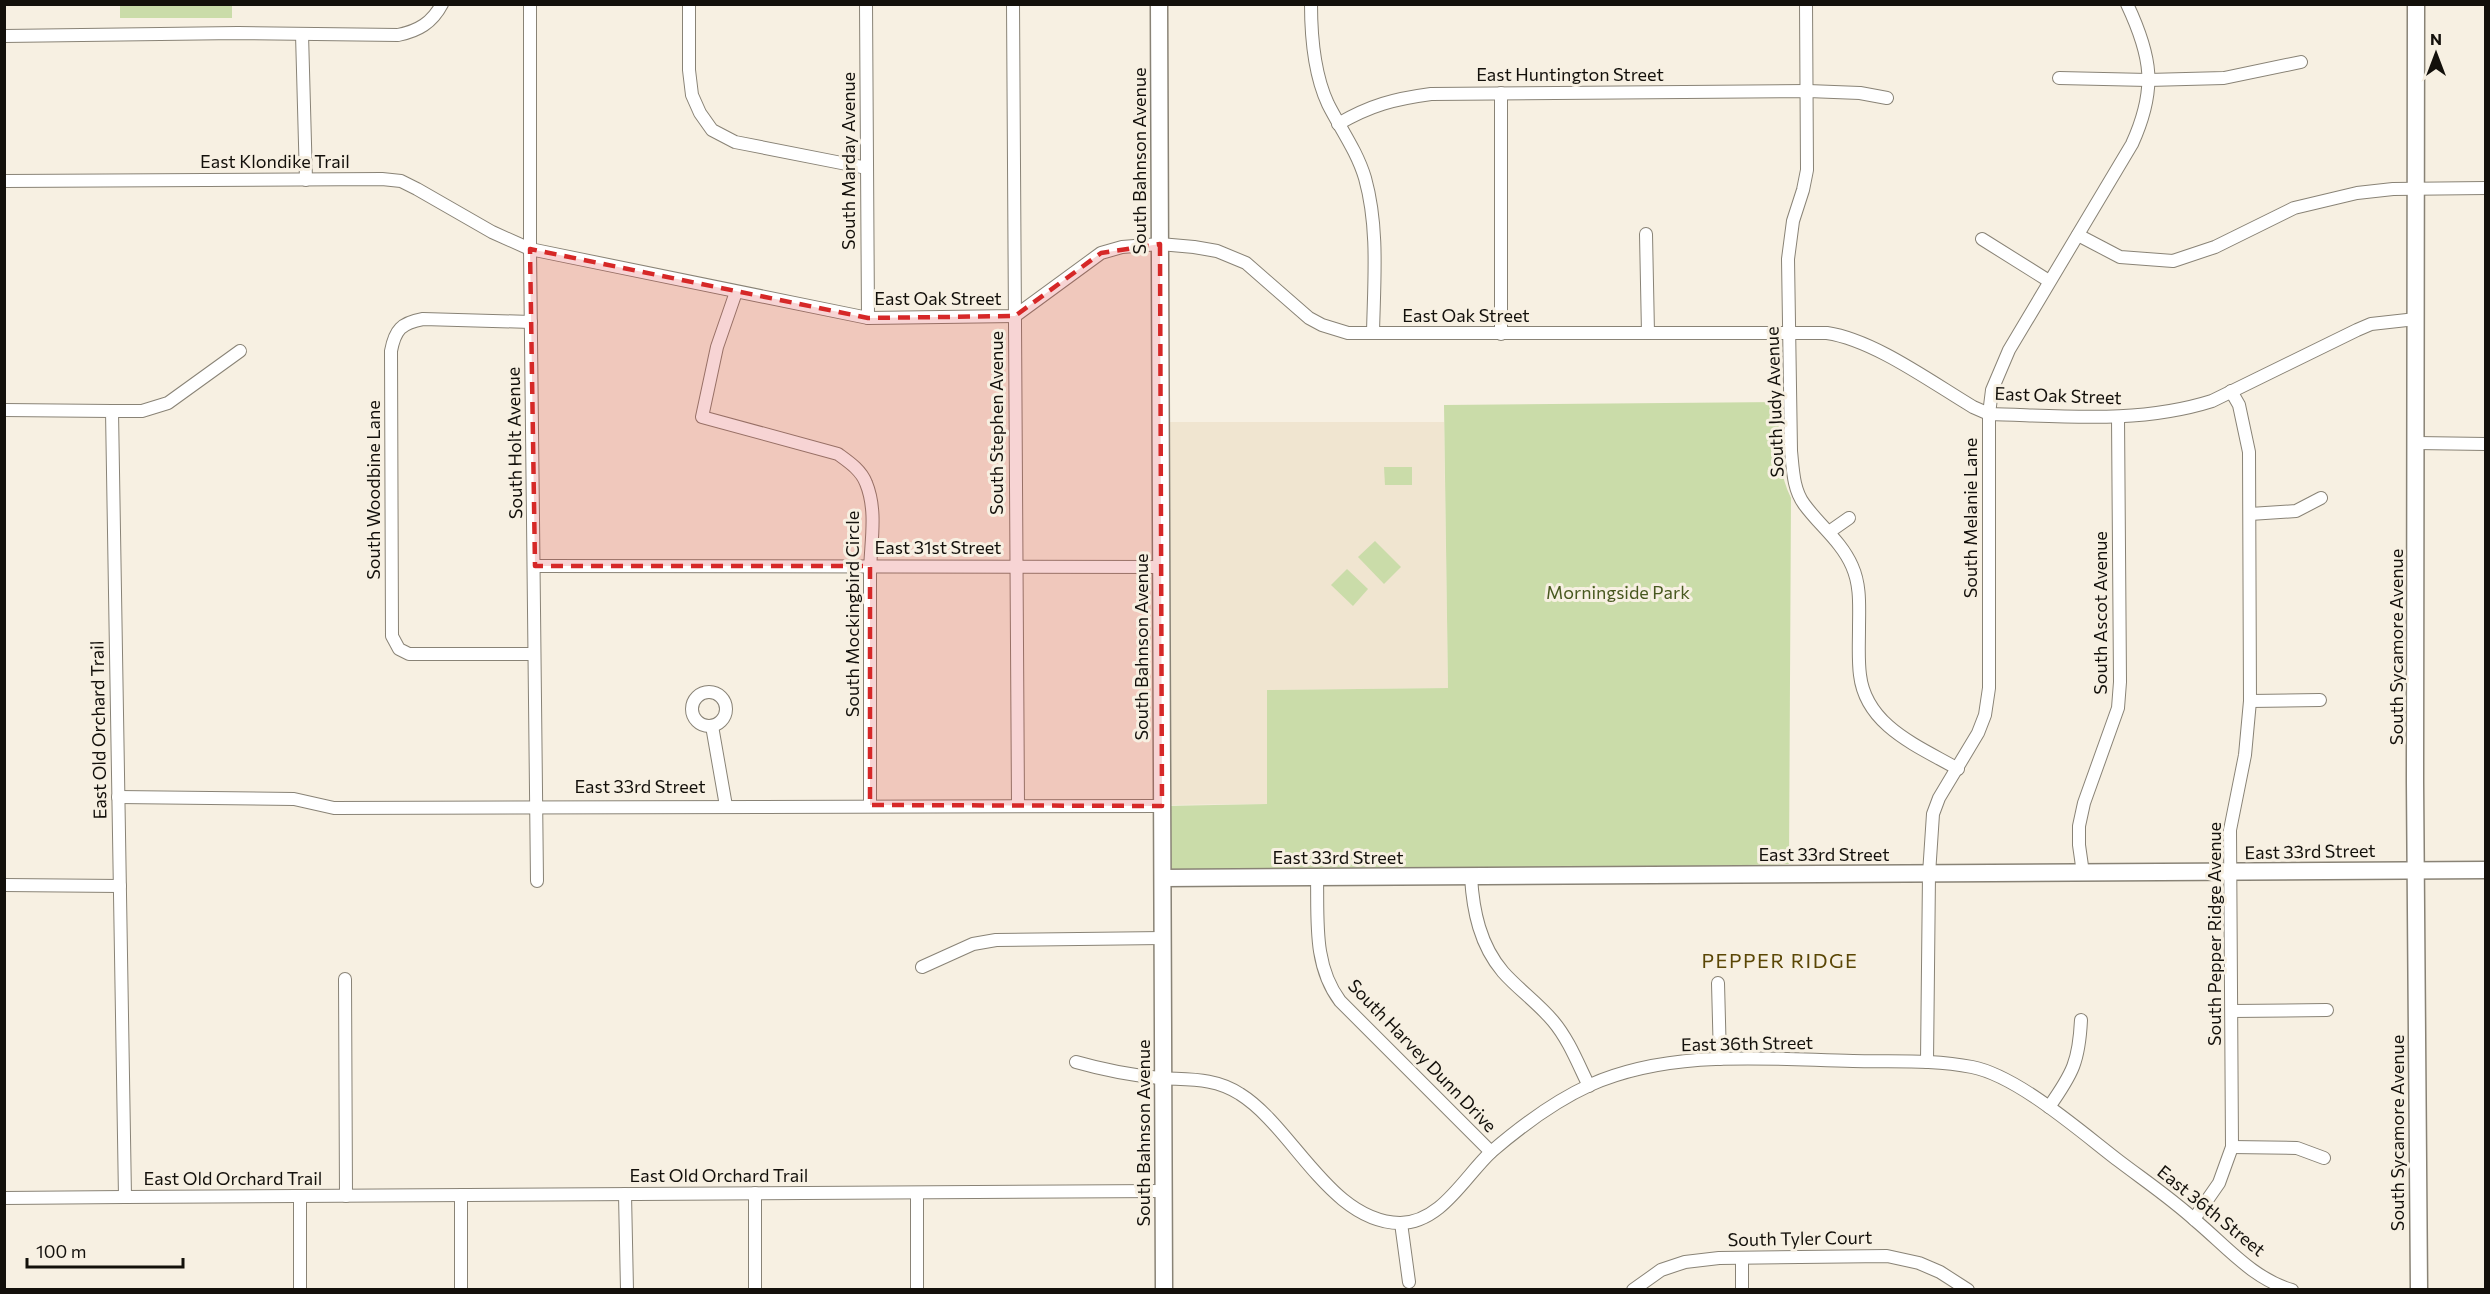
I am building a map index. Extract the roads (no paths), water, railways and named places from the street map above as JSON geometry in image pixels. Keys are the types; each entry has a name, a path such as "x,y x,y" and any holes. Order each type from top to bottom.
{"street":[{"path":"4,36 398,35 414,32 427,24 442,4"},
{"name":"South Holt Avenue","path":"530,4 530,249 535,566 533,654 537,881"},
{"path":"689,4 689,70 692,95 700,113 712,130 735,142 867,168"},
{"name":"South Marday Avenue","path":"866,4 868,318"},
{"name":"South Stephen Avenue","path":"1013,4 1018,805"},
{"name":"South Bahnson Avenue","path":"1159,4 1164,1290"},
{"path":"1311,4 1313,44 1320,78 1338,124 1357,157 1371,200 1374,231 1373,333"},
{"name":"South Judy Avenue","path":"1806,4 1807,170 1793,221 1788,259 1791,333 1791,451 1794,480 1803,503 1829,532 1851,564 1859,588 1860,674 1864,694 1878,719 1903,738 1958,769"},
{"name":"South Melanie Lane","path":"1927,1062 1929,874 1933,814 1939,798 1978,733 1985,715 1989,688 1989,414 1992,390 1998,372 2049,281 2132,144 2143,120 2148,59 2142,36 2127,4"},
{"name":"South Sycamore Avenue","path":"2416,4 2415,871 2419,1290"},
{"path":"302,34 306,180"},
{"path":"2059,78 2148,80 2224,78 2301,62"},
{"name":"East Huntington Street","path":"1338,124 1364,109 1398,99 1431,94 1808,91 1860,93 1887,98"},
{"path":"1501,93 1501,334"},
{"name":"East Klondike Trail","path":"4,182 382,179 400,181 492,232 530,249"},
{"path":"2078,235 2120,257 2173,261 2215,247 2294,208 2357,193 2486,188"},
{"path":"1646,234 1648,333"},
{"path":"1982,239 2049,281"},
{"name":"East Oak Street","path":"530,249 868,318 1015,316 1101,253 1122,247 1160,244 1194,247 1232,256 1246,263 1297,309 1322,326 1348,333 1827,333 1845,335 1865,343 1973,407 1989,414 2118,417 2189,408 2212,401 2364,327 2416,319"},
{"name":"South Mockingbird Circle","path":"736,292 717,347 702,417 838,454 855,467 866,482 872,512 870,805"},
{"name":"South Woodbine Lane","path":"531,322 423,319 409,321 393,337 391,351 392,636 399,649 409,654 533,654"},
{"path":"4,410 142,411 168,403 240,351"},
{"name":"South Pepper Ridge Avenue","path":"2194,1219 2219,1184 2232,1147 2230,830 2245,755 2250,701 2250,514 2249,452 2242,415 2231,392"},
{"name":"East Old Orchard Trail","path":"112,411 125,1197 1164,1191"},
{"name":"South Ascot Avenue","path":"2083,873 2079,826 2084,803 2118,708 2120,682 2118,417"},
{"path":"2417,443 2486,444"},
{"path":"2250,514 2295,511 2321,498"},
{"path":"1829,532 1849,518"},
{"name":"East 31st Street","path":"535,566 1162,567"},
{"path":"2250,701 2320,700"},
{"path":"712,726 726,806"},
{"name":"East 33rd Street","path":"118,797 294,799 334,808 1162,806"},
{"name":"East 33rd Street","path":"1163,878 2486,870"},
{"name":"South Harvey Dunn Drive","path":"1317,877 1320,956 1332,990 1340,1001 1491,1152"},
{"path":"1471,877 1474,916 1489,952 1503,972 1551,1018 1561,1031 1589,1086"},
{"path":"4,885 120,886"},
{"path":"922,967 973,944 996,940 1163,938"},
{"path":"345,980 346,1196"},
{"path":"1718,983 1720,1059"},
{"path":"2232,1011 2326,1010"},
{"path":"2049,1107 2067,1083 2074,1067 2079,1051 2081,1020"},
{"name":"East 36th Street","path":"1401,1223 1416,1221 1441,1206 1491,1152 1537,1117 1589,1086 1644,1066 1720,1059 1927,1062 1974,1067 1996,1076 2049,1107 2194,1219 2240,1261 2292,1290"},
{"path":"1076,1062 1106,1070 1163,1078 1191,1078 1217,1082 1244,1096 1344,1199 1367,1216 1401,1223 1409,1282"},
{"path":"2232,1147 2297,1148 2324,1158"},
{"path":"917,1193 917,1290"},
{"path":"626,1194 627,1290"},
{"path":"755,1194 755,1290"},
{"path":"461,1195 461,1290"},
{"path":"300,1196 300,1290"},
{"path":"4,1198 125,1197"},
{"name":"South Tyler Court","path":"1633,1290 1661,1270 1685,1262 1719,1258 1742,1260 1887,1256 1901,1258 1940,1272 1968,1290"},
{"path":"1742,1260 1742,1290"}],"district":[{"name":"PEPPER RIDGE","path":"1780,961"}],"park label":[{"name":"Morningside Park","path":"1618,593"}]}
